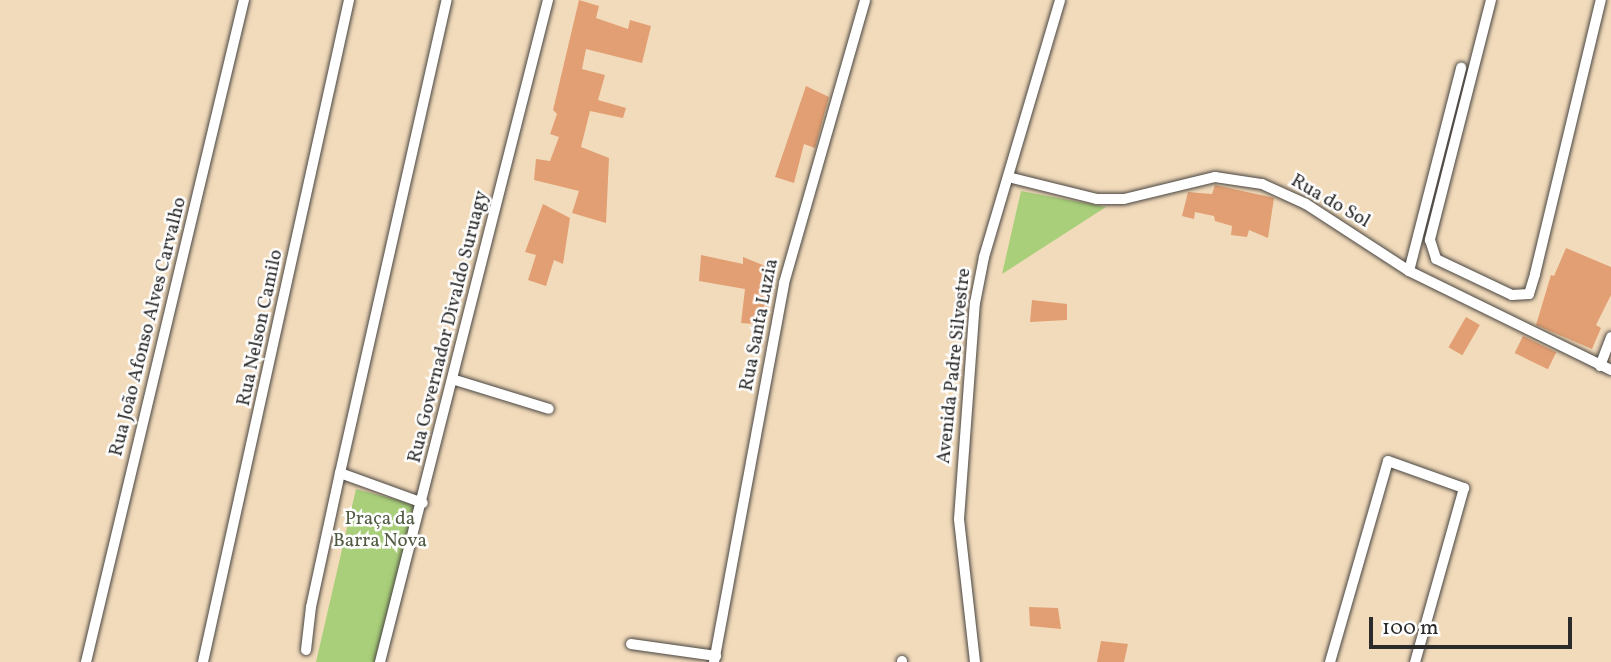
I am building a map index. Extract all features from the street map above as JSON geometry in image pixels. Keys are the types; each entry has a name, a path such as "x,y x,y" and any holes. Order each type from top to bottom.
{"street":[{"name":"Rua João Afonso Alves Carvalho","path":"86,662 244,0"},
{"name":"Rua Nelson Camilo","path":"203,662 349,0"},
{"path":"306,650 311,607 340,472 435,64 447,0"},
{"name":"Rua Governador Divaldo Suruagy","path":"380,662 455,380 548,0"},
{"name":"Rua Santa Luzia","path":"715,659 784,283 865,0"},
{"name":"Avenida Padre Silvestre","path":"975,662 959,519 964,419 975,303 1060,0"},
{"path":"1491,0 1430,240 1436,259 1512,295 1529,294 1601,0"},
{"path":"1409,271 1461,68"},
{"name":"Rua do Sol","path":"1009,177 1097,200 1124,199 1215,177 1262,184 1306,204 1409,271 1606,368"},
{"path":"1460,296 1467,275"},
{"path":"1606,368 1611,337"},
{"path":"455,380 548,409"},
{"path":"1330,662 1388,461 1464,488 1415,662"},
{"path":"340,472 423,503"},
{"path":"631,644 715,659"}],"green space":[{"path":"1021,191 1106,207 1002,274"},
{"name":"Praça da Barra Nova","path":"356,489 420,506 379,662 316,662"}],"building":[{"path":"579,0 599,6 596,18 628,29 630,20 651,26 642,63 586,49 582,69 605,75 598,100 626,108 623,118 590,111 581,147 609,158 606,223 572,213 579,191 534,180 536,159 550,161 559,137 550,134 557,114 553,110"},
{"path":"806,86 829,97 815,148 804,144 794,183 775,177"},
{"path":"1215,185 1274,198 1268,238 1249,230 1247,237 1231,235 1232,226 1215,221 1214,216 1195,212 1194,219 1182,216 1188,192 1212,194"},
{"path":"543,204 570,218 563,264 554,260 546,286 528,280 536,255 525,252"},
{"path":"1566,248 1611,267 1611,295 1596,325 1601,328 1592,349 1536,325 1551,275 1554,276"},
{"path":"701,255 743,264 743,257 775,270 766,325 741,323 745,289 699,281"},
{"path":"1032,300 1067,304 1067,320 1030,322"},
{"path":"1466,317 1480,325 1462,355 1448,347"},
{"path":"1523,336 1556,352 1548,369 1515,353"},
{"path":"1029,607 1058,608 1061,629 1030,626"},
{"path":"1101,641 1128,644 1124,662 1097,662"}]}
